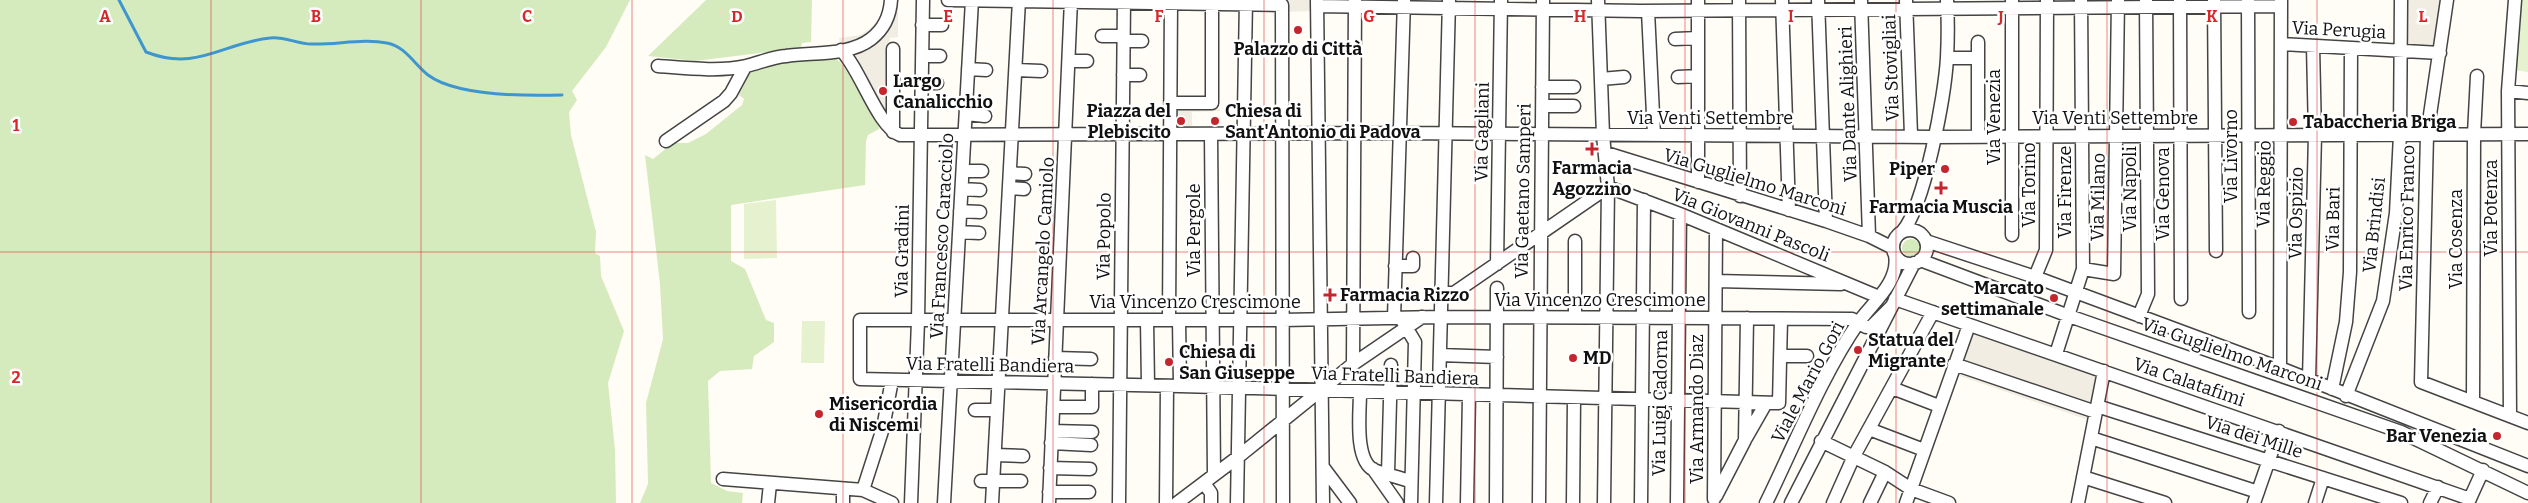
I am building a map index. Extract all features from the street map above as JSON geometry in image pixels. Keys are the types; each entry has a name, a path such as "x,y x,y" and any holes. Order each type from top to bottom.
{"street":[{"path":"658,66 703,69 745,67 785,56 874,45 890,14 891,0"},
{"name":"Via Gradini","path":"911,503 918,321 922,0"},
{"path":"948,0 1246,2 1280,5 1283,503"},
{"name":"Via Francesco Caracciolo","path":"944,503 972,0"},
{"path":"992,503 987,481 995,456 1019,0"},
{"name":"Via Brindisi","path":"2346,396 2384,302 2396,213 2400,135 2397,51 2401,0"},
{"name":"Via Enrico Franco","path":"2447,0 2427,134 2421,382 2473,402"},
{"name":"Via Potenza","path":"2510,416 2508,90 2516,0"},
{"name":"Via Arcangelo Camiolo","path":"1049,497 1071,1"},
{"name":"Via Popolo","path":"1119,503 1124,2"},
{"path":"1166,503 1174,386 1170,134 1171,2"},
{"path":"1171,103 1212,103 1212,2"},
{"path":"1237,503 1246,2"},
{"path":"1323,503 1318,133 1319,6 1355,3 1643,7 1673,5 2281,3"},
{"path":"1353,364 1355,3"},
{"path":"1404,3 1395,266 1400,321 1415,342 1411,503"},
{"name":"Via Milano","path":"2083,269 2114,274 2118,3"},
{"name":"Via Napoli","path":"2138,316 2148,294 2146,3"},
{"name":"Via Genova","path":"2180,3 2181,298"},
{"path":"2214,3 2216,251"},
{"name":"Via Livorno","path":"2248,3 2249,312"},
{"name":"Via Reggio","path":"2280,368 2281,3"},
{"path":"1436,503 1449,4"},
{"name":"Via Gagliani","path":"1496,264 1501,4"},
{"name":"Via Dante Alighieri","path":"1861,4 1870,236"},
{"name":"Via Stovigliai","path":"1906,4 1911,136"},
{"path":"1917,262 1904,262 1894,252 1895,238 1908,225 1922,192 1934,137 1947,58 1947,4"},
{"name":"Via Venezia","path":"2012,4 2012,235"},
{"name":"Via Torino","path":"2034,277 2046,250 2047,4"},
{"name":"Via Firenze","path":"2056,354 2083,269 2082,4"},
{"name":"Via Gaetano Samperi","path":"1539,503 1539,234 1543,5"},
{"path":"1598,5 1603,135 1608,187 1604,503"},
{"path":"1698,5 1698,182"},
{"path":"1739,5 1740,196"},
{"path":"1782,5 1789,210"},
{"path":"1818,5 1826,221"},
{"path":"1643,7 1654,135"},
{"path":"922,25 942,25"},
{"path":"1102,36 1142,41"},
{"path":"1675,39 1698,38"},
{"path":"1978,42 1978,137"},
{"name":"Via Perugia","path":"2282,44 2440,55"},
{"name":"Via Ospizio","path":"2309,380 2315,135 2313,46"},
{"name":"Via Bari","path":"2332,390 2346,322 2350,272 2351,48"},
{"path":"893,49 893,132"},
{"path":"841,50 850,59 893,132"},
{"path":"922,56 940,56"},
{"path":"1947,58 1978,58"},
{"path":"1069,61 1087,61"},
{"path":"666,141 724,101 731,93 745,67"},
{"path":"968,69 986,70"},
{"path":"1016,70 1041,71"},
{"path":"1123,75 1140,75"},
{"path":"1678,77 1698,76"},
{"name":"Via Cosenza","path":"2473,402 2474,134 2477,76"},
{"path":"1601,79 1624,77"},
{"path":"921,83 938,83"},
{"path":"1542,87 1574,87"},
{"path":"2508,90 2528,93"},
{"path":"1542,106 1574,106"},
{"path":"966,114 985,116"},
{"name":"Via Venti Settembre","path":"893,132 900,135 920,136 1318,133 1867,135 1934,137 2528,134"},
{"name":"Via Pergole","path":"1211,134 1213,387 1209,479 1211,503"},
{"name":"Via Guglielmo Marconi","path":"1606,153 1870,236 1894,252"},
{"path":"962,171 982,171"},
{"path":"1010,173 1025,174"},
{"path":"1441,305 1454,293 1608,187"},
{"name":"Via Giovanni Pascoli","path":"1608,187 1680,214 1879,298"},
{"path":"1009,188 1024,189"},
{"path":"962,189 980,190"},
{"path":"1791,503 1894,302 1917,262 1927,249 1924,238 1922,192"},
{"path":"1641,503 1644,200"},
{"path":"960,211 980,212"},
{"name":"Via Luigi Cadorna","path":"1676,503 1680,214"},
{"name":"Via Armando Diaz","path":"1713,501 1716,229"},
{"path":"1902,232 1914,230 1924,238"},
{"path":"959,232 979,233"},
{"name":"Via Guglielmo Marconi","path":"1924,238 2280,368 2346,396 2528,466"},
{"path":"1575,241 1575,318"},
{"name":"Viale Mario Gori","path":"1766,503 1837,357 1859,323 1879,298 1895,271 1894,252"},
{"path":"1958,276 1966,254"},
{"path":"1395,266 1413,266 1413,258"},
{"name":"Via Guglielmo Marconi","path":"1917,262 2401,432 2528,492"},
{"path":"1716,282 1849,284"},
{"path":"1496,503 1497,288"},
{"path":"1859,323 1866,328 1871,327 1894,302"},
{"name":"Via Calatafimi","path":"1894,302 1933,312 2438,486 2469,501"},
{"name":"Via Vincenzo Crescimone","path":"860,379 860,320 1002,320 1029,313 1057,320 1282,320 1354,318 1400,321 1422,317 1441,305 1497,318 1781,318 1852,319 1859,323"},
{"path":"1833,503 1854,456 1933,312"},
{"path":"1745,440 1747,318"},
{"path":"1781,318 1780,356 1808,356"},
{"path":"1148,320 1148,385"},
{"path":"1177,503 1321,392 1400,321"},
{"path":"1906,503 1969,325"},
{"path":"1440,355 1497,356"},
{"name":"Via Fratelli Bandiera","path":"860,379 1148,385 1390,394 1780,403 1780,356"},
{"path":"1055,358 1091,359"},
{"name":"Via dei Mille","path":"1954,364 2096,409 2264,458 2401,503"},
{"path":"1388,473 1391,365"},
{"path":"2078,503 2104,371"},
{"path":"863,490 883,428 892,380"},
{"path":"1053,407 1092,407 1092,384"},
{"path":"1892,388 1939,406"},
{"path":"1360,393 1360,448 1363,456 1397,503"},
{"path":"1467,503 1470,396"},
{"path":"1573,503 1574,399"},
{"path":"2473,402 2528,423"},
{"path":"1713,501 1766,403"},
{"path":"975,410 997,410"},
{"path":"1869,428 1924,450"},
{"path":"2245,503 2254,494 2264,458 2279,431"},
{"path":"1052,437 1092,438"},
{"path":"2091,438 2254,494"},
{"path":"1822,441 1885,472 1911,489 1949,503"},
{"path":"995,456 1023,456"},
{"path":"1323,467 1350,503"},
{"path":"1050,468 1090,469"},
{"path":"1373,469 1412,482"},
{"path":"2469,501 2483,470"},
{"path":"1870,503 1885,472"},
{"path":"2083,477 2165,503"},
{"path":"2315,503 2323,478"},
{"path":"723,480 863,490 886,502"},
{"path":"987,481 1021,481"},
{"path":"768,503 770,484"},
{"path":"2430,503 2438,486"},
{"path":"843,490 843,503"},
{"path":"1049,497 1089,492"}],"green space":[{"path":"0,0 630,0 606,47 572,91 577,100 569,112 571,135 596,232 595,253 600,256 601,276 624,331 608,383 615,450 616,503 0,503"},
{"path":"706,0 812,0 811,42 802,43 801,48 695,61 648,56"},
{"path":"2520,0 2528,0 2528,72 2514,70"},
{"path":"797,59 837,59 880,123 879,129 868,135 866,141 865,185 731,205 731,261 745,269 766,320 774,323 774,342 754,356 752,369 720,371 708,381 711,483 727,491 743,493 742,503 640,503 648,484 646,403 663,339 660,284 645,155 653,159 673,143 688,143 706,134 742,105 744,99 739,95 751,71"},
{"path":"776,200 777,258 744,259 744,204"},
{"path":"1911,239 1917,242 1920,248 1917,254 1911,257 1905,254 1902,248 1905,242"},
{"path":"802,321 825,321 824,363 801,363"}],"shaded area":[{"path":"1277,0 1324,0 1311,11 1285,12"},
{"path":"2395,0 2453,0 2444,57 2394,47"},
{"name":"Largo Canalicchio","path":"885,3 898,4 898,37 890,38 889,46 901,46 900,135 841,50 839,38 860,35 868,30 882,17"},
{"name":"Piazza del Plebiscito","path":"1171,97 1212,103 1221,111 1192,112 1192,134 1170,134"},
{"path":"1969,325 2104,371 2094,422 1957,375"}],"waterway":[{"path":"119,0 146,52 164,57 195,58 270,38 311,44 359,41 378,42 387,43 399,48 428,75 440,82 456,87 512,95 562,95"}],"place":[{"name":"Palazzo di Città","path":"1298,30"},
{"name":"Largo Canalicchio","path":"883,91"},
{"name":"Piazza del Plebiscito","path":"1181,121"},
{"name":"Chiesa di Sant'Antonio di Padova","path":"1215,121"},
{"name":"Tabaccheria Briga","path":"2293,122"},
{"name":"Farmacia Agozzino","path":"1592,149"},
{"name":"Piper","path":"1945,169"},
{"name":"Farmacia Muscia","path":"1941,188"},
{"name":"Farmacia Rizzo","path":"1330,295"},
{"name":"Marcato settimanale","path":"2054,298"},
{"name":"Statua del Migrante","path":"1858,350"},
{"name":"MD","path":"1573,358"},
{"name":"Chiesa di San Giuseppe","path":"1169,362"},
{"name":"Misericordia di Niscemi","path":"819,414"},
{"name":"Bar Venezia","path":"2497,436"}]}
